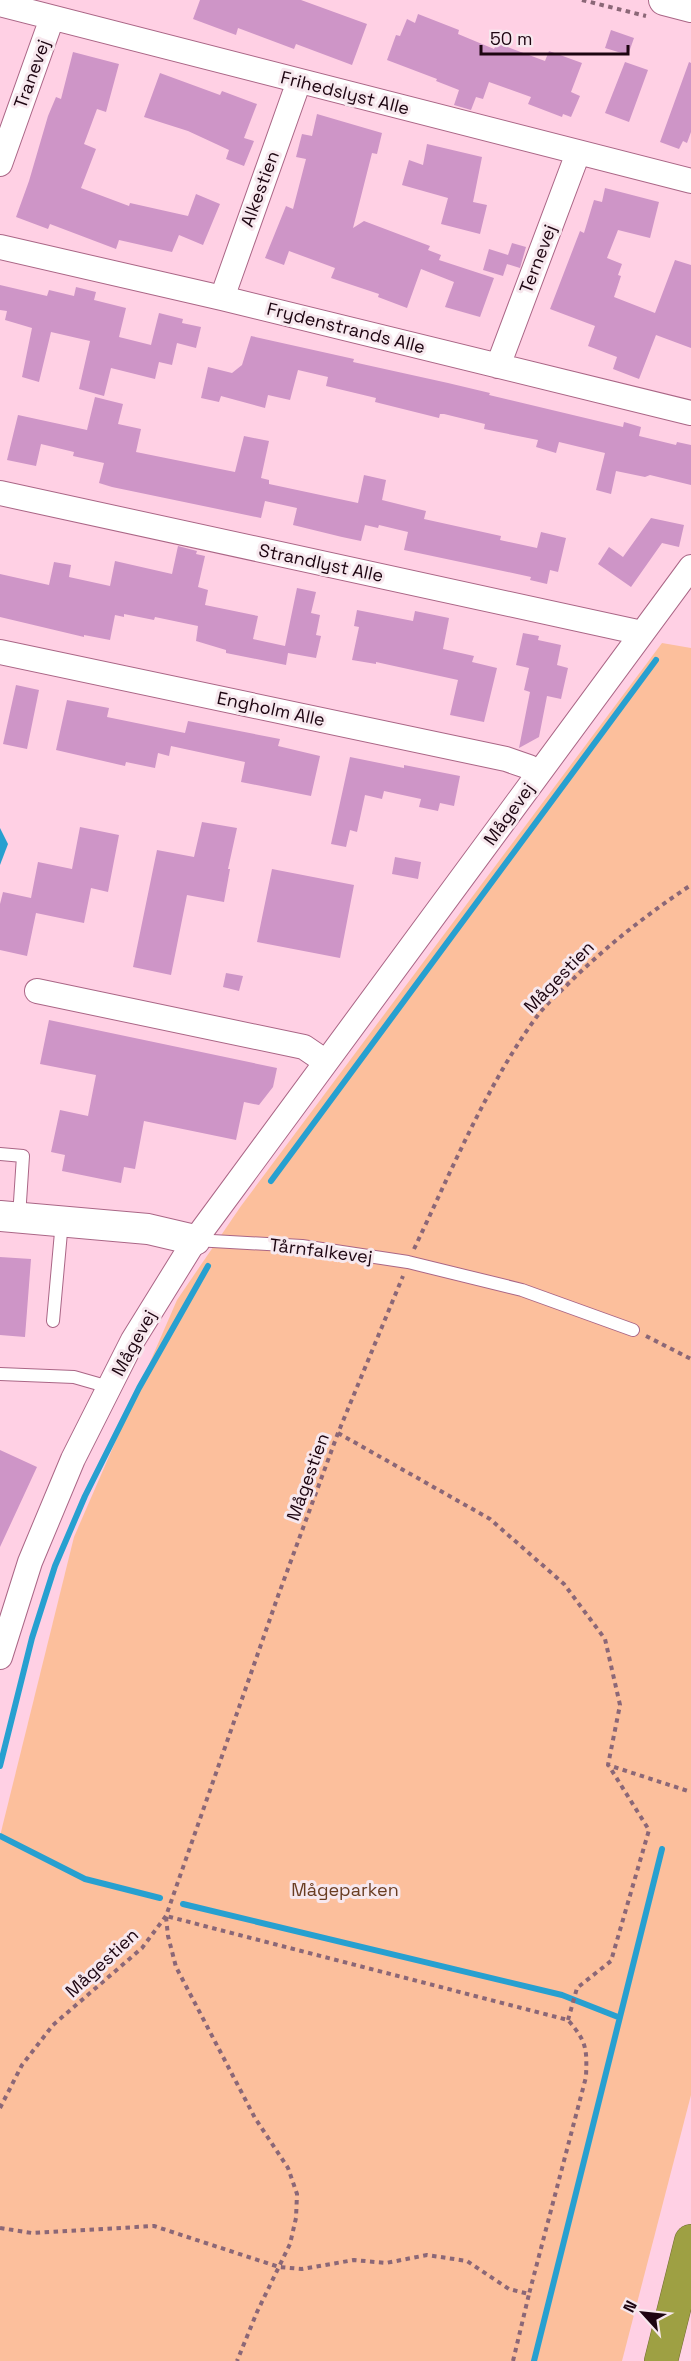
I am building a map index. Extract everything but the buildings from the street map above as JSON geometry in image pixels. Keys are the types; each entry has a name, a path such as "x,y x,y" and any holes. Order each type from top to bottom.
{"highway":[{"path":"661,2361 691,2241"}],"street":[{"name":"Frihedslyst Alle","path":"0,4 691,182"},
{"path":"658,8 691,8"},
{"name":"Tranevej","path":"0,164 52,18"},
{"name":"Alkestien","path":"222,298 299,81"},
{"name":"Ternevej","path":"498,366 578,153"},
{"name":"Frydenstrands Alle","path":"0,247 222,298 691,413"},
{"name":"Strandlyst Alle","path":"0,493 642,633"},
{"name":"Mågevej","path":"0,1657 30,1562 73,1459 133,1340 195,1240 691,567"},
{"name":"Engholm Alle","path":"0,652 506,759 529,766 538,774"},
{"path":"37,991 304,1047 327,1062"},
{"name":"Tårnfalkevej","path":"10,1216 148,1229 195,1240"}],"lane":[{"path":"0,1154 23,1156 10,1216"},
{"path":"53,1322 62,1221"},
{"name":"Tårnfalkevej","path":"195,1240 302,1246 408,1262 522,1290 633,1330"},
{"path":"0,1374 74,1377 109,1387"}],"path":[{"path":"582,0 658,8"},
{"name":"Mågestien","path":"0,2108 22,2065 53,2025 142,1948 166,1916 278,1596 338,1434 408,1262 503,1071 539,1014 582,970 635,923 691,885"},
{"path":"633,1330 691,1359"},
{"path":"338,1434 490,1519 564,1584 605,1639 620,1705 608,1766 649,1830 610,1960 577,1988 568,2020"},
{"path":"608,1766 691,1792"},
{"path":"237,2361 290,2244 296,2218 297,2194 288,2168 255,2118 176,1967 168,1936 166,1916 568,2020 583,2037 587,2049 586,2077 513,2361"},
{"path":"0,2228 32,2233 154,2226 279,2267 302,2269 354,2260 386,2263 427,2255 467,2261 509,2289 529,2294"}],"green space":[{"name":"Mågeparken","path":"662,643 691,648 691,2095 622,2361 0,2361 0,1836 74,1537 177,1300 241,1206"}],"water":[{"path":"0,828 8,844 0,865"}],"waterway":[{"path":"271,1181 656,660"},
{"path":"0,1766 32,1638 55,1566 85,1496 139,1388 208,1266"},
{"path":"0,1836 85,1879 160,1898"},
{"path":"534,2361 662,1849"},
{"path":"183,1904 562,1995 618,2017"}]}
